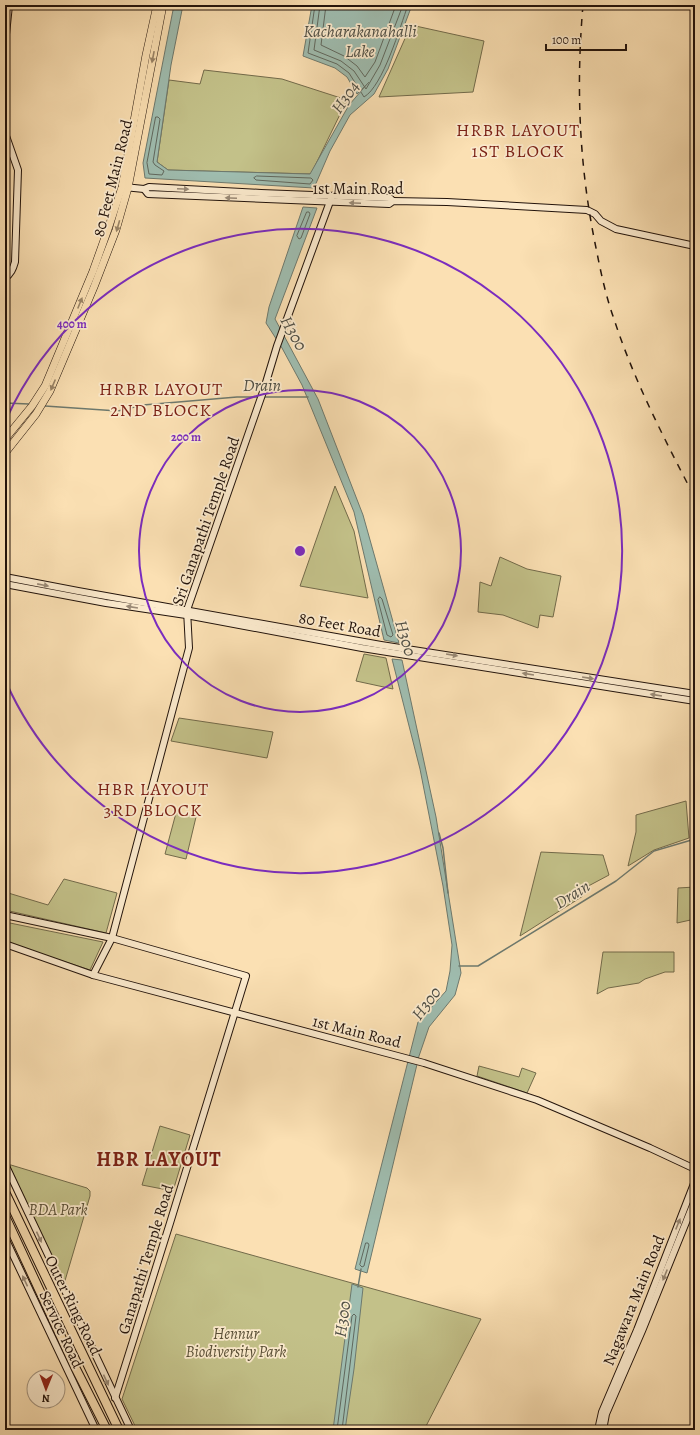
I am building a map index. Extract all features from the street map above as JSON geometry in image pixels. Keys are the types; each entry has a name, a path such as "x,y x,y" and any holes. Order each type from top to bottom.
{"highway":[{"name":"Outer Ring Road","path":"5,1192 119,1430"},
{"name":"Outer Ring Road","path":"5,1216 106,1430"}],"main road":[{"name":"80 Feet Main Road","path":"5,438 33,404 45,386 125,188 145,62 157,5"},
{"name":"80 Feet Main Road","path":"5,453 36,414 50,391 94,287 116,230 163,5"}],"street":[{"path":"5,44 9,5"},
{"path":"5,133 18,170 18,186 15,262 13,269 5,278"},
{"path":"144,190 148,187 390,198 393,201"},
{"name":"1st Main Road","path":"125,188 144,190 148,194 330,203 389,204 393,201 447,202 587,210 595,214 601,221 616,229 695,246"},
{"name":"Sri Ganapathi Temple Road","path":"93,975 112,938 189,648 186,612 264,389 277,346 332,196"},
{"name":"80 Feet Road","path":"5,577 186,612 391,649 695,694"},
{"name":"80 Feet Road","path":"5,584 106,603 186,612"},
{"name":"80 Feet Road","path":"400,650 695,701"},
{"path":"5,916 112,938"},
{"name":"Ganapathi Temple Road","path":"112,938 246,976 115,1398"},
{"name":"1st Main Road","path":"5,944 93,975 424,1063 537,1100 650,1148 695,1169"},
{"name":"Service Road","path":"5,1164 131,1430"},
{"name":"Nagawara Main Road","path":"598,1430 602,1412 637,1330 695,1181"},
{"name":"Nagawara Main Road","path":"602,1430 606,1414 642,1331 695,1200"},
{"name":"Service Road","path":"5,1238 96,1430"}],"green space":[{"path":"411,25 484,41 473,92 379,97"},
{"path":"204,70 282,79 347,100 311,174 168,170 157,162 169,80 200,84"},
{"path":"335,486 354,531 368,598 300,586"},
{"path":"500,557 527,569 561,576 553,617 540,615 538,628 503,615 478,612 480,582 491,586"},
{"path":"364,654 386,658 393,689 356,681"},
{"path":"179,718 273,732 267,758 171,741"},
{"path":"686,801 689,838 654,850 628,866 636,832 636,815"},
{"path":"176,813 196,817 186,859 165,854"},
{"path":"541,852 603,855 609,875 579,891 583,896 520,936"},
{"path":"64,879 117,893 106,933 5,910 5,892 48,905"},
{"path":"695,887 695,919 677,923 678,888"},
{"path":"5,922 103,942 90,970 5,942"},
{"path":"603,952 674,952 674,972 665,972 645,979 639,983 608,988 597,994"},
{"path":"479,1066 519,1077 522,1068 536,1073 527,1093 477,1076"},
{"path":"160,1126 190,1135 173,1191 142,1185"},
{"name":"BDA Park","path":"9,1165 87,1188 90,1191 90,1196 64,1284"},
{"name":"Hennur Biodiversity Park","path":"176,1234 481,1319 424,1430 137,1430 122,1399"}],"water":[{"name":"Kacharakanahalli Lake","path":"174,5 183,5 171,65 157,162 168,170 310,174 349,105 369,82 357,94 347,77 335,68 303,56 312,5 412,5 388,69 374,94 350,115 330,151 314,188 145,178 143,163"},
{"path":"303,207 317,208 275,319 318,399 363,515 399,643 384,640 354,512 302,385 282,348 266,323 269,307"},
{"path":"392,659 402,660 436,817 461,973 455,995 429,1027 419,1056 367,1273 355,1269 418,1022 446,991 450,971 452,945 443,886 420,769"},
{"path":"352,1284 363,1288 354,1369 345,1430 333,1430"}],"waterway":[{"name":"Drain","path":"45,406 118,411 143,405 237,397 260,397"},
{"name":"Drain","path":"263,397 308,397"},
{"path":"5,403 29,404"},
{"name":"H300","path":"439,833 443,848 448,893"},
{"name":"Drain","path":"459,966 478,966 616,881 654,851 695,839"},
{"name":"H300","path":"358,1287 361,1269"}],"railway":[{"path":"583,5 580,65 580,124 582,154 585,184 603,281 611,310 631,365 661,432 695,498"}],"district":[{"name":"HRBR LAYOUT 1ST BLOCK","path":"518,140"},
{"name":"HRBR LAYOUT 2ND BLOCK","path":"161,399"},
{"name":"HBR LAYOUT 3RD BLOCK","path":"153,799"},
{"name":"HBR LAYOUT","path":"159,1159"}],"water label":[{"name":"H304","path":"345,97"}]}
